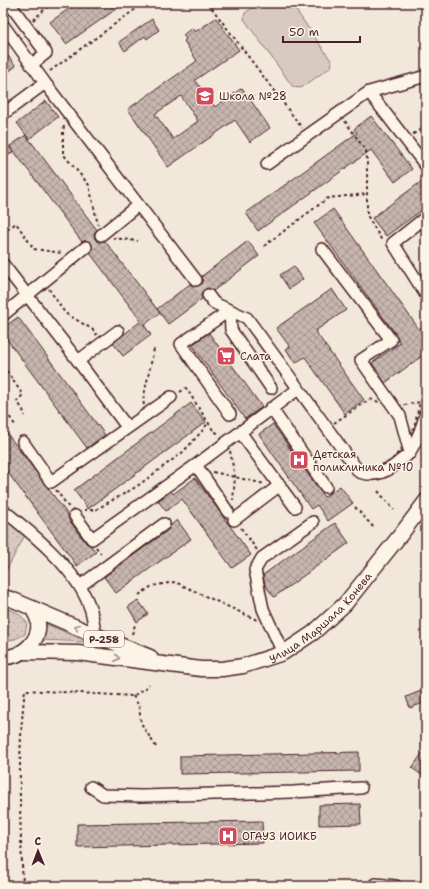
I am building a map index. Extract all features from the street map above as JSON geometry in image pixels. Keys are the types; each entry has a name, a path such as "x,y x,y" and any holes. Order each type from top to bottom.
{"main road":[{"name":"улица Маршала Конева","path":"179,666 201,669 222,669 243,666 283,654 313,633 345,604 426,502"},
{"name":"Р-258","path":"3,597 156,659 179,666"},
{"path":"22,652 37,638 39,631 38,620 32,608"},
{"name":"Р-258","path":"3,657 22,652 78,653 179,666"}],"street":[{"path":"9,3 46,53 31,64"},
{"path":"3,25 45,83 196,280"},
{"path":"267,164 369,92 425,77"},
{"path":"3,114 45,83"},
{"path":"369,92 426,166"},
{"path":"101,235 138,205"},
{"path":"426,217 393,243 426,295"},
{"path":"3,316 86,247"},
{"path":"322,248 391,340 362,360 400,416 410,453"},
{"path":"3,264 127,427"},
{"path":"208,295 214,303 247,318 359,472 366,475 379,475 393,468 410,453 424,421 426,412"},
{"path":"230,310 231,330 271,388"},
{"path":"230,310 181,344 230,414"},
{"path":"78,361 118,330"},
{"path":"76,516 92,539 196,465 298,389"},
{"path":"23,442 51,482 171,397"},
{"path":"271,408 326,486"},
{"path":"240,432 295,507"},
{"path":"196,465 232,512 280,486"},
{"path":"3,510 27,529 63,564 80,586 90,605 95,635"},
{"path":"283,654 263,609 255,570 262,558 313,522"},
{"path":"80,586 164,524"},
{"path":"91,787 102,795 141,796 293,792 361,788"},
{"path":"375,884 396,886"}],"path":[{"path":"26,26 46,8 54,3"},
{"path":"49,72 144,3"},
{"path":"208,3 308,135"},
{"path":"342,117 366,151 367,215 381,239 393,243"},
{"path":"64,125 62,131 63,154 89,185 101,235"},
{"path":"405,139 426,128"},
{"path":"264,246 328,198 367,194"},
{"path":"3,233 16,223 34,249 63,253"},
{"path":"116,238 138,241"},
{"path":"52,294 65,313 92,329"},
{"path":"143,400 154,349"},
{"path":"3,366 23,395 17,402 23,410 25,416"},
{"path":"186,388 213,430 225,438"},
{"path":"370,399 394,407 420,402 413,432 391,461 373,468 359,463 331,425 370,399"},
{"path":"3,407 15,424"},
{"path":"95,510 136,488 183,452 208,423"},
{"path":"230,450 235,477 232,512 250,541"},
{"path":"206,471 267,484"},
{"path":"51,482 76,516"},
{"path":"378,491 394,510"},
{"path":"356,507 375,529"},
{"path":"95,546 101,554"},
{"path":"139,595 152,586 175,582 272,628"},
{"path":"132,634 135,625"},
{"path":"23,886 20,730 25,690 133,696 148,687 149,684"},
{"path":"133,696 139,706 141,723 156,747"}],"shaded area":[{"path":"259,3 291,3 332,62 331,67 301,88 293,87 244,19 245,13"},
{"path":"3,517 25,535 7,569 3,568"},
{"path":"3,608 11,610 22,617 27,623 25,634 15,639 3,641"},
{"path":"44,623 88,642 42,640"}],"building":[{"path":"77,3 125,3 66,44 50,22"},
{"path":"216,18 239,50 195,80 215,107 242,88 270,128 250,142 235,120 168,167 128,109 197,61 184,41 186,39 183,35 192,28 195,32","holes":["181,96 198,121 173,139 155,114"]},
{"path":"152,19 159,30 147,39 145,36 125,51 119,42"},
{"path":"3,50 16,66 3,76"},
{"path":"46,101 58,117 29,139 17,123"},
{"path":"371,116 412,169 395,182 371,150 258,231 246,213 357,133 354,129"},
{"path":"26,135 97,230 94,233 95,239 99,242 105,241 160,313 144,325 151,335 123,356 113,343 141,321 90,253 93,249 92,243 88,240 82,242 10,146"},
{"path":"3,138 13,152 3,159"},
{"path":"426,178 426,207 386,236 372,218"},
{"path":"333,209 419,329 426,324 426,353 385,383 372,363 400,343 397,336 314,223"},
{"path":"248,241 259,256 213,291 208,288 204,290 201,293 202,299 168,324 157,309 190,284 194,287 200,286 203,282 202,276"},
{"path":"294,266 303,279 289,289 280,275"},
{"path":"332,289 346,310 315,331 364,400 345,414 305,357 295,363 286,349 290,347 276,328"},
{"path":"18,317 105,435 87,448 3,334 3,328"},
{"path":"209,333 262,407 245,419 192,345"},
{"path":"191,403 206,422 88,509 74,490"},
{"path":"273,424 324,497 340,486 353,503 328,521 317,505 311,509 259,434"},
{"path":"3,428 68,515 69,520 86,543 96,552 77,566 3,466"},
{"path":"195,478 251,555 232,568 182,499 166,511 158,501 171,491 173,494"},
{"path":"177,520 191,539 116,593 104,577 168,530"},
{"path":"335,523 349,543 274,597 265,585 263,575"},
{"path":"138,600 148,614 137,622 128,607"},
{"path":"426,689 426,702 410,708 406,697"},
{"path":"426,748 426,778 412,768"},
{"path":"359,752 359,771 180,774 180,756"},
{"path":"360,804 361,824 319,825 319,805"},
{"path":"262,821 263,843 77,847 77,824"}],"tunnel":[{"path":"86,247 101,235"},
{"path":"196,280 208,295"}],"place":[{"name":"Школа №28","path":"205,96"},
{"name":"Слата","path":"226,356"},
{"name":"Детская поликлиника №10","path":"299,460"},
{"name":"ОГАУЗ ИОИКБ","path":"228,836"}]}
